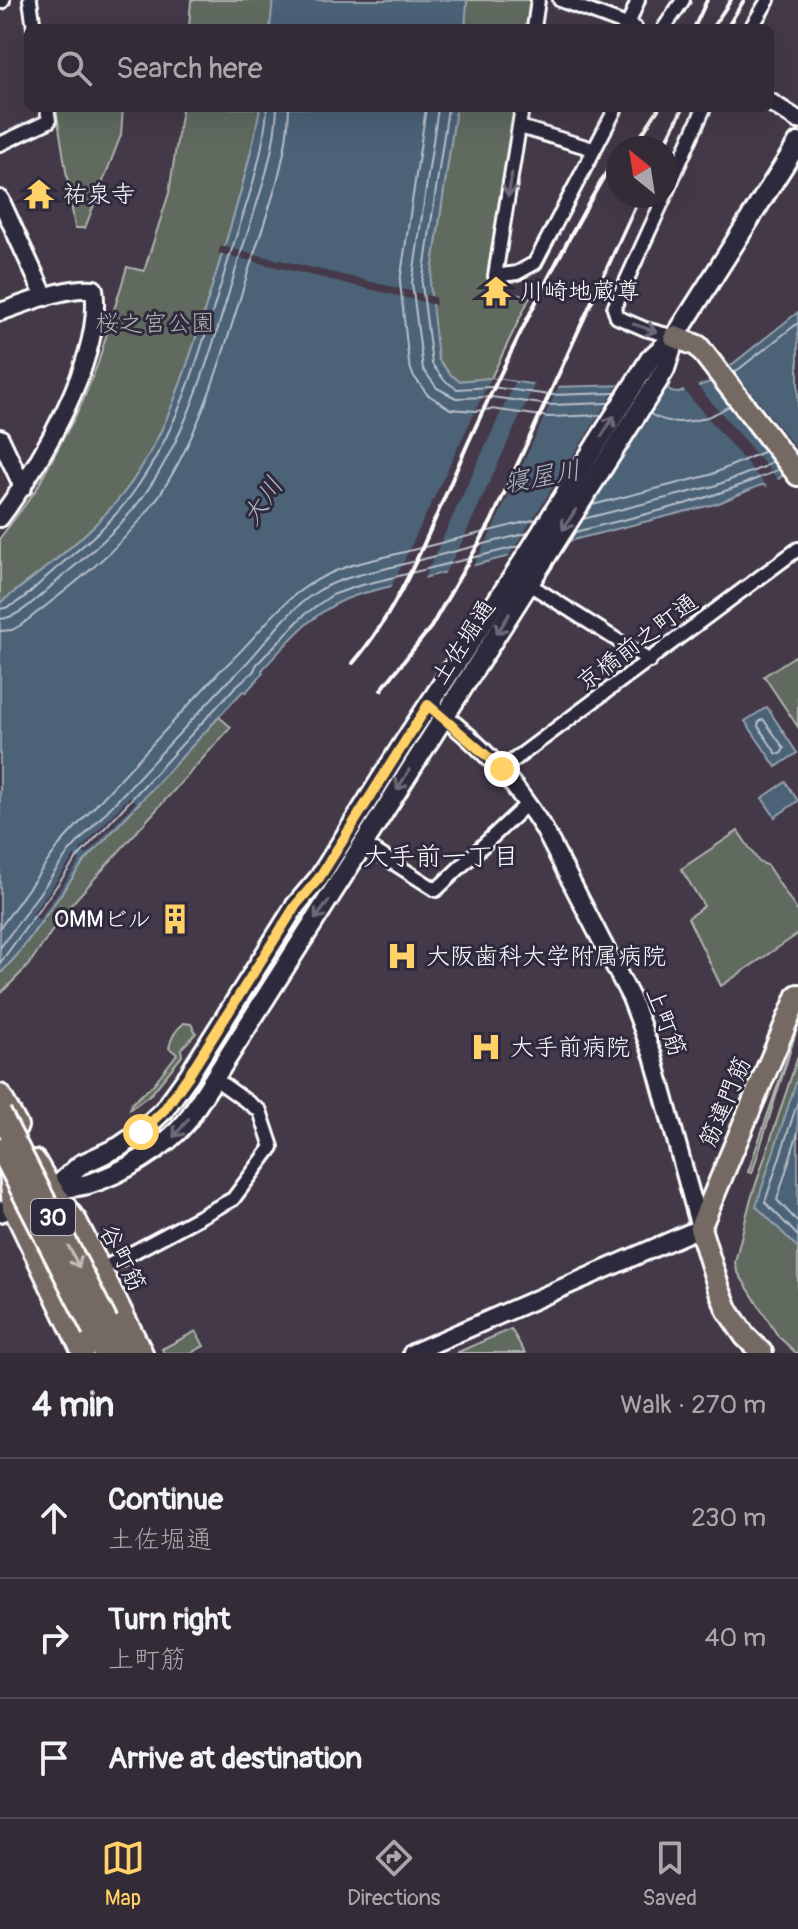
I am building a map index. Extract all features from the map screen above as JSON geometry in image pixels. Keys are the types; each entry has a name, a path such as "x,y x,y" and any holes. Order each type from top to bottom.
{"main road":[{"name":"土佐堀通","path":"6,1210 52,1190 90,1184 152,1154 174,1137 656,384 665,369 675,337 798,143"},
{"name":"土佐堀通","path":"52,1190 80,1165 119,1147 141,1132 164,1110 296,905 319,878 650,359 675,337"},
{"path":"675,337 698,346 796,472"},
{"name":"筋違門筋","path":"700,1228 798,995"},
{"name":"30","path":"0,1095 52,1190"},
{"name":"30","path":"0,1113 100,1326 104,1353"},
{"name":"30","path":"0,1150 100,1326 122,1353"},
{"name":"30","path":"0,1150 10,1173 6,1210 83,1353"},
{"name":"谷町筋","path":"52,1190 76,1221 142,1353"},
{"name":"上町筋","path":"700,1228 728,1311 745,1336 762,1353"}],"street":[{"path":"30,0 33,24"},
{"path":"535,24 538,0"},
{"path":"560,0 624,24"},
{"path":"633,24 638,0"},
{"path":"667,24 683,0"},
{"path":"753,24 768,0"},
{"path":"774,105 798,120"},
{"path":"0,144 49,121 48,112"},
{"path":"522,112 495,276 517,273 535,263 614,112"},
{"path":"678,166 702,112"},
{"path":"520,127 593,149"},
{"path":"0,199 45,297"},
{"path":"659,208 614,308 617,317 675,337"},
{"path":"0,312 45,297 83,288 94,289 96,313 81,375 23,487 0,518"},
{"path":"0,438 23,487"},
{"name":"京橋前之町通","path":"502,769 798,549"},
{"path":"529,584 650,661"},
{"name":"上町筋","path":"428,705 502,769 544,829 631,998 653,1056 700,1228"},
{"path":"364,844 436,890 528,803"},
{"path":"100,1270 233,1199 272,1147 260,1111 214,1078"},
{"path":"412,1353 700,1228"}],"green space":[{"path":"191,0 273,0 270,24 189,24"},
{"path":"467,0 532,0 528,24 465,24"},
{"path":"57,112 123,112 121,135 85,228 75,228"},
{"name":"桜之宮公園","path":"181,112 259,112 232,222 195,342 177,394 154,444 126,490 98,522 67,551 0,603 0,538 36,490 82,403 98,363 127,267 144,271 169,193"},
{"path":"455,112 514,112 487,289 530,297 491,378 459,381 438,359 430,285"},
{"path":"798,654 798,727 764,676"},
{"path":"219,717 231,727 68,908 27,967 0,994 0,974 18,954 83,863"},
{"path":"738,831 759,862 767,865 798,912 798,934 721,986 688,918 704,906 681,869"},
{"path":"184,1023 191,1024 196,1033 181,1049 182,1056 152,1093 130,1109 177,1054 169,1048 172,1037"},
{"path":"798,1026 752,1173 748,1172"},
{"path":"798,1056 796,1353 778,1336 737,1271 735,1262 750,1202"},
{"path":"511,1329 525,1353 456,1353"},
{"path":"196,1331 204,1346 191,1353 164,1353 162,1349"}],"water":[{"path":"273,0 467,0 465,24 270,24"},
{"path":"259,112 455,112 430,285 438,359 450,374 459,381 491,378 550,387 670,384 668,388 671,392 678,393 710,382 798,312 798,464 769,486 761,485 719,503 360,594 317,615 284,646 246,692 243,691 83,863 18,954 0,974 0,603 98,522 141,468 177,394 250,154"},
{"path":"767,707 797,753 776,767 745,721"},
{"path":"786,782 798,801 775,817 762,798"},
{"path":"798,1076 798,1248 756,1206"}],"pier":[{"path":"221,246 435,297 436,305 218,253"},
{"path":"729,364 798,451 798,465 785,475 710,379"},
{"path":"491,378 515,382 422,583 390,590"},
{"path":"536,381 560,383 491,533 471,570 442,578 461,544"},
{"path":"670,384 567,546 506,561 618,385"},
{"path":"696,384 780,482 770,490 682,388"},
{"path":"130,796 136,802 86,855 80,850"},
{"path":"74,856 80,860 39,920 32,915"}],"railway":[{"path":"696,24 707,0"},
{"path":"715,24 731,0"},
{"path":"729,24 744,0"},
{"path":"641,136 656,112"},
{"path":"669,136 681,112"},
{"path":"353,663 404,586 521,331 606,173"},
{"path":"381,690 431,627 491,522 635,208"}],"place":[{"name":"祐泉寺","path":"39,194"},
{"name":"川崎地蔵尊","path":"496,291"},
{"name":"OMMビル","path":"175,919"},
{"name":"大阪歯科大学附属病院","path":"402,956"},
{"name":"大手前病院","path":"486,1047"}],"district":[{"name":"大手前一丁目","path":"441,856"}],"route":[{"path":"141,1132 164,1110 189,1075 428,705 502,769"}],"water label":[{"name":"寝屋川","path":"542,476"},
{"name":"大川","path":"262,501"}]}
